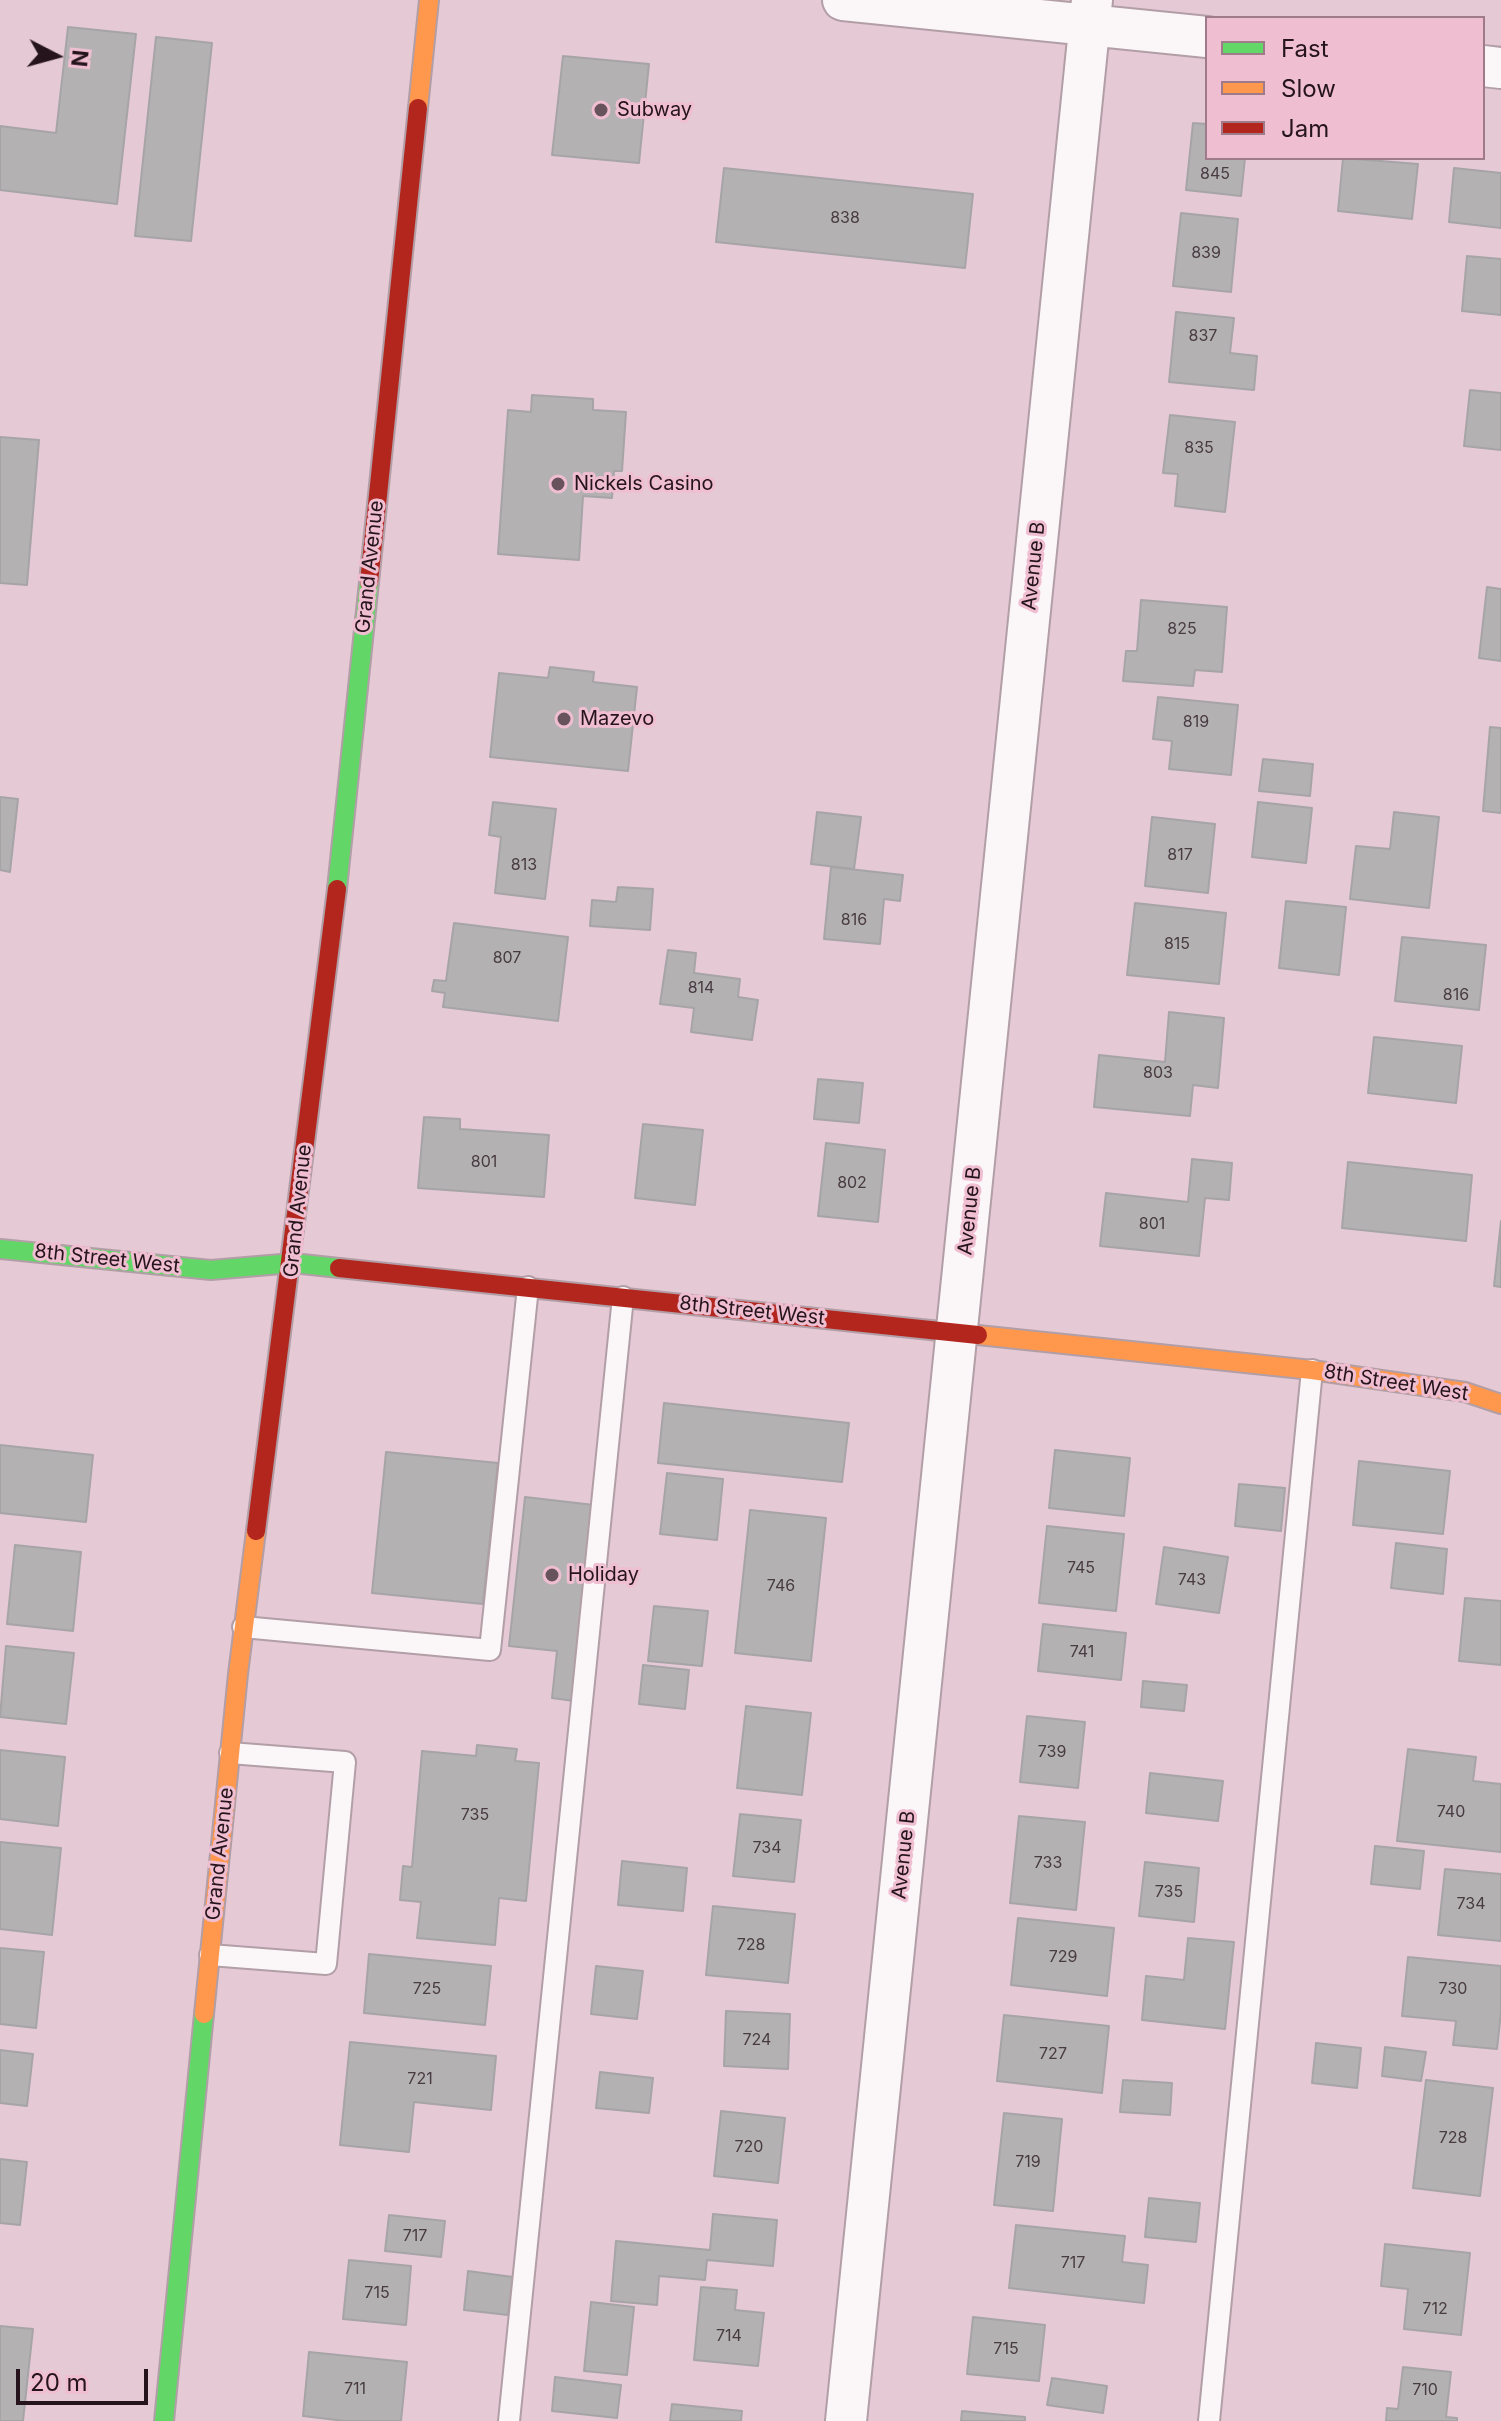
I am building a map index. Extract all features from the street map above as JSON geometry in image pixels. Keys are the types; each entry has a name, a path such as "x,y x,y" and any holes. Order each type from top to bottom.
{"main road":[{"name":"Grand Avenue","path":"164,2421 243,1627 293,1263 298,1195 329,966 429,0"},
{"name":"8th Street West","path":"0,1249 211,1270 293,1263 528,1287 1312,1370 1465,1392 1501,1404"}],"street":[{"path":"843,0 1091,12 1205,37"},
{"name":"Avenue B","path":"846,2421 1091,12"}],"lane":[{"path":"243,1627 490,1650 528,1287"},
{"path":"509,2421 623,1297"},
{"path":"1209,2421 1312,1370"},
{"path":"210,1955 326,1964 328,1949 345,1762 230,1753"}],"building":[{"path":"68,27 136,34 117,204 0,190 0,126 56,133"},
{"path":"156,37 212,43 191,241 135,236"},
{"name":"Subway","path":"563,56 649,64 639,163 552,155"},
{"path":"1193,123 1205,124 1205,160 1245,160 1241,196 1186,190"},
{"path":"1343,160 1418,164 1412,219 1338,211"},
{"path":"724,168 973,194 965,268 716,242"},
{"path":"1454,168 1501,173 1501,228 1449,222"},
{"path":"1181,213 1238,219 1231,292 1173,286"},
{"path":"1467,256 1501,259 1501,315 1462,311"},
{"path":"1176,312 1234,318 1230,353 1257,356 1254,390 1169,382"},
{"path":"1470,390 1501,393 1501,450 1464,446"},
{"name":"Nickels Casino","path":"532,395 593,399 593,410 626,412 622,471 614,471 612,498 583,496 579,560 498,554 508,410 531,412"},
{"path":"1170,415 1235,422 1225,512 1175,506 1178,474 1163,473"},
{"path":"0,437 39,440 27,585 0,583"},
{"path":"1487,587 1501,589 1501,661 1479,658"},
{"path":"1141,600 1227,607 1222,672 1195,670 1193,686 1123,681 1126,651 1137,651"},
{"name":"Mazevo","path":"550,667 594,672 593,682 637,687 628,771 490,757 499,673 548,678"},
{"path":"1158,697 1238,705 1231,775 1169,769 1172,741 1153,739"},
{"path":"1490,727 1501,728 1501,813 1483,811"},
{"path":"1263,759 1313,764 1310,796 1259,791"},
{"path":"0,797 18,799 10,872 0,870"},
{"path":"493,802 556,809 545,899 495,893 501,837 489,835"},
{"path":"1258,802 1312,808 1306,863 1252,857"},
{"path":"817,812 861,817 854,869 811,864"},
{"path":"1394,812 1439,817 1429,908 1350,899 1356,846 1390,849"},
{"path":"1152,817 1215,824 1208,893 1145,886"},
{"path":"831,867 903,875 900,901 884,899 880,944 824,939"},
{"path":"618,887 653,889 650,930 590,926 592,900 616,902"},
{"path":"1286,901 1346,907 1339,975 1279,968"},
{"path":"1135,903 1226,913 1219,984 1127,975"},
{"path":"454,923 568,937 558,1021 443,1007 445,993 432,991 434,980 446,981"},
{"path":"1402,937 1486,945 1479,1010 1395,1001"},
{"path":"668,950 696,953 694,973 740,979 738,997 758,1000 752,1040 691,1032 694,1008 660,1004"},
{"path":"1169,1012 1224,1018 1218,1088 1193,1085 1190,1116 1094,1107 1099,1055 1165,1062"},
{"path":"1374,1037 1462,1046 1456,1103 1368,1093"},
{"path":"818,1079 863,1083 859,1123 814,1119"},
{"path":"424,1117 460,1119 460,1129 549,1135 544,1197 418,1188"},
{"path":"643,1124 703,1130 695,1205 635,1198"},
{"path":"826,1143 885,1150 878,1222 818,1216"},
{"path":"1192,1159 1232,1163 1229,1200 1205,1198 1199,1256 1100,1246 1106,1193 1188,1202"},
{"path":"1348,1162 1472,1175 1466,1241 1342,1228"},
{"path":"1501,1221 1501,1287 1494,1286"},
{"path":"664,1403 849,1423 842,1482 658,1463"},
{"path":"0,1445 93,1455 86,1522 0,1513"},
{"path":"1055,1450 1130,1458 1124,1516 1049,1508"},
{"path":"386,1452 498,1463 483,1604 372,1593"},
{"path":"1359,1461 1450,1471 1443,1534 1353,1525"},
{"path":"667,1473 723,1479 717,1540 660,1534"},
{"path":"1239,1484 1285,1488 1281,1531 1235,1526"},
{"name":"Holiday","path":"525,1497 594,1505 574,1701 552,1698 557,1651 509,1646"},
{"path":"750,1510 826,1518 811,1661 735,1653"},
{"path":"1047,1526 1124,1534 1116,1611 1039,1603"},
{"path":"1396,1543 1447,1549 1443,1594 1391,1588"},
{"path":"15,1545 81,1552 73,1631 7,1624"},
{"path":"1164,1547 1228,1557 1219,1613 1156,1604"},
{"path":"1465,1598 1501,1601 1501,1665 1459,1661"},
{"path":"654,1606 708,1611 702,1666 648,1661"},
{"path":"1043,1624 1126,1633 1121,1680 1038,1671"},
{"path":"6,1646 74,1653 66,1724 0,1717"},
{"path":"643,1665 689,1670 685,1709 639,1704"},
{"path":"1143,1681 1187,1685 1184,1711 1141,1707"},
{"path":"746,1706 811,1713 802,1795 737,1788"},
{"path":"1027,1716 1085,1722 1078,1788 1020,1782"},
{"path":"477,1745 517,1749 515,1761 539,1763 526,1901 499,1898 495,1945 417,1938 421,1902 400,1900 403,1866 412,1867 422,1751 476,1756"},
{"path":"1408,1749 1476,1757 1473,1781 1501,1784 1501,1852 1397,1841"},
{"path":"0,1750 65,1757 58,1826 0,1819"},
{"path":"1150,1773 1223,1781 1218,1821 1146,1813"},
{"path":"740,1814 801,1820 794,1882 733,1876"},
{"path":"1019,1816 1085,1822 1076,1910 1010,1903"},
{"path":"0,1842 61,1848 52,1935 0,1929"},
{"path":"1375,1846 1424,1851 1420,1889 1371,1884"},
{"path":"622,1861 687,1868 683,1911 618,1905"},
{"path":"1145,1862 1199,1868 1194,1922 1139,1916"},
{"path":"1445,1869 1501,1874 1501,1941 1438,1935"},
{"path":"713,1906 795,1914 788,1983 706,1975"},
{"path":"1018,1918 1114,1928 1107,1996 1011,1985"},
{"path":"1188,1938 1234,1942 1225,2029 1142,2020 1146,1976 1184,1980"},
{"path":"0,1948 44,1952 36,2028 0,2024"},
{"path":"369,1954 491,1966 485,2025 364,2013"},
{"path":"1408,1957 1501,1966 1497,2049 1453,2045 1456,2021 1402,2016"},
{"path":"596,1966 643,1971 637,2019 591,2014"},
{"path":"726,2011 790,2014 788,2069 724,2066"},
{"path":"1004,2015 1109,2026 1102,2093 997,2081"},
{"path":"350,2042 496,2056 491,2110 414,2102 409,2152 340,2145"},
{"path":"1316,2043 1361,2048 1357,2088 1312,2083"},
{"path":"1385,2047 1426,2052 1421,2081 1382,2076"},
{"path":"0,2050 33,2054 27,2106 0,2103"},
{"path":"600,2072 653,2078 649,2113 596,2108"},
{"path":"1123,2080 1172,2083 1170,2115 1120,2112"},
{"path":"1426,2080 1493,2088 1480,2196 1413,2188"},
{"path":"721,2111 785,2118 778,2183 714,2176"},
{"path":"1004,2113 1062,2119 1053,2211 994,2205"},
{"path":"0,2159 27,2162 20,2225 0,2223"},
{"path":"1149,2198 1200,2203 1196,2242 1145,2237"},
{"path":"713,2214 777,2220 773,2266 707,2260 705,2280 659,2276 657,2305 611,2301 616,2241 710,2250"},
{"path":"389,2215 445,2221 441,2257 385,2251"},
{"path":"1016,2225 1125,2236 1122,2262 1148,2265 1144,2303 1009,2288"},
{"path":"1385,2244 1470,2253 1461,2335 1404,2329 1408,2289 1381,2286"},
{"path":"349,2260 411,2266 406,2325 343,2319"},
{"path":"468,2271 513,2277 508,2315 464,2310"},
{"path":"701,2287 737,2290 735,2310 764,2313 758,2366 694,2360"},
{"path":"591,2302 634,2307 627,2375 584,2371"},
{"path":"973,2317 1045,2325 1039,2381 967,2374"},
{"path":"0,2326 33,2329 23,2421 0,2421"},
{"path":"309,2352 407,2362 401,2421 345,2421 303,2416"},
{"path":"1403,2367 1451,2372 1446,2417 1457,2418 1457,2421 1386,2421 1387,2408 1398,2409"},
{"path":"555,2377 621,2385 617,2418 552,2411"},
{"path":"1052,2378 1107,2386 1103,2413 1047,2405"},
{"path":"672,2404 742,2411 741,2421 670,2421"},
{"path":"962,2411 1025,2417 1025,2421 961,2421"}],"traffic: fast":[{"path":"337,889 369,582"},
{"path":"0,1249 211,1270 293,1263 339,1268"},
{"path":"164,2421 204,2014"}],"traffic: slow":[{"path":"418,108 429,0"},
{"path":"978,1335 1312,1370 1465,1392 1501,1404"},
{"path":"204,2014 238,1674 256,1531"}],"traffic: jam":[{"path":"369,582 418,108"},
{"path":"256,1531 337,889"},
{"path":"339,1268 978,1335"}],"place":[{"name":"Subway","path":"601,110"},
{"name":"Nickels Casino","path":"558,484"},
{"name":"Mazevo","path":"564,719"},
{"name":"Holiday","path":"552,1575"}]}
